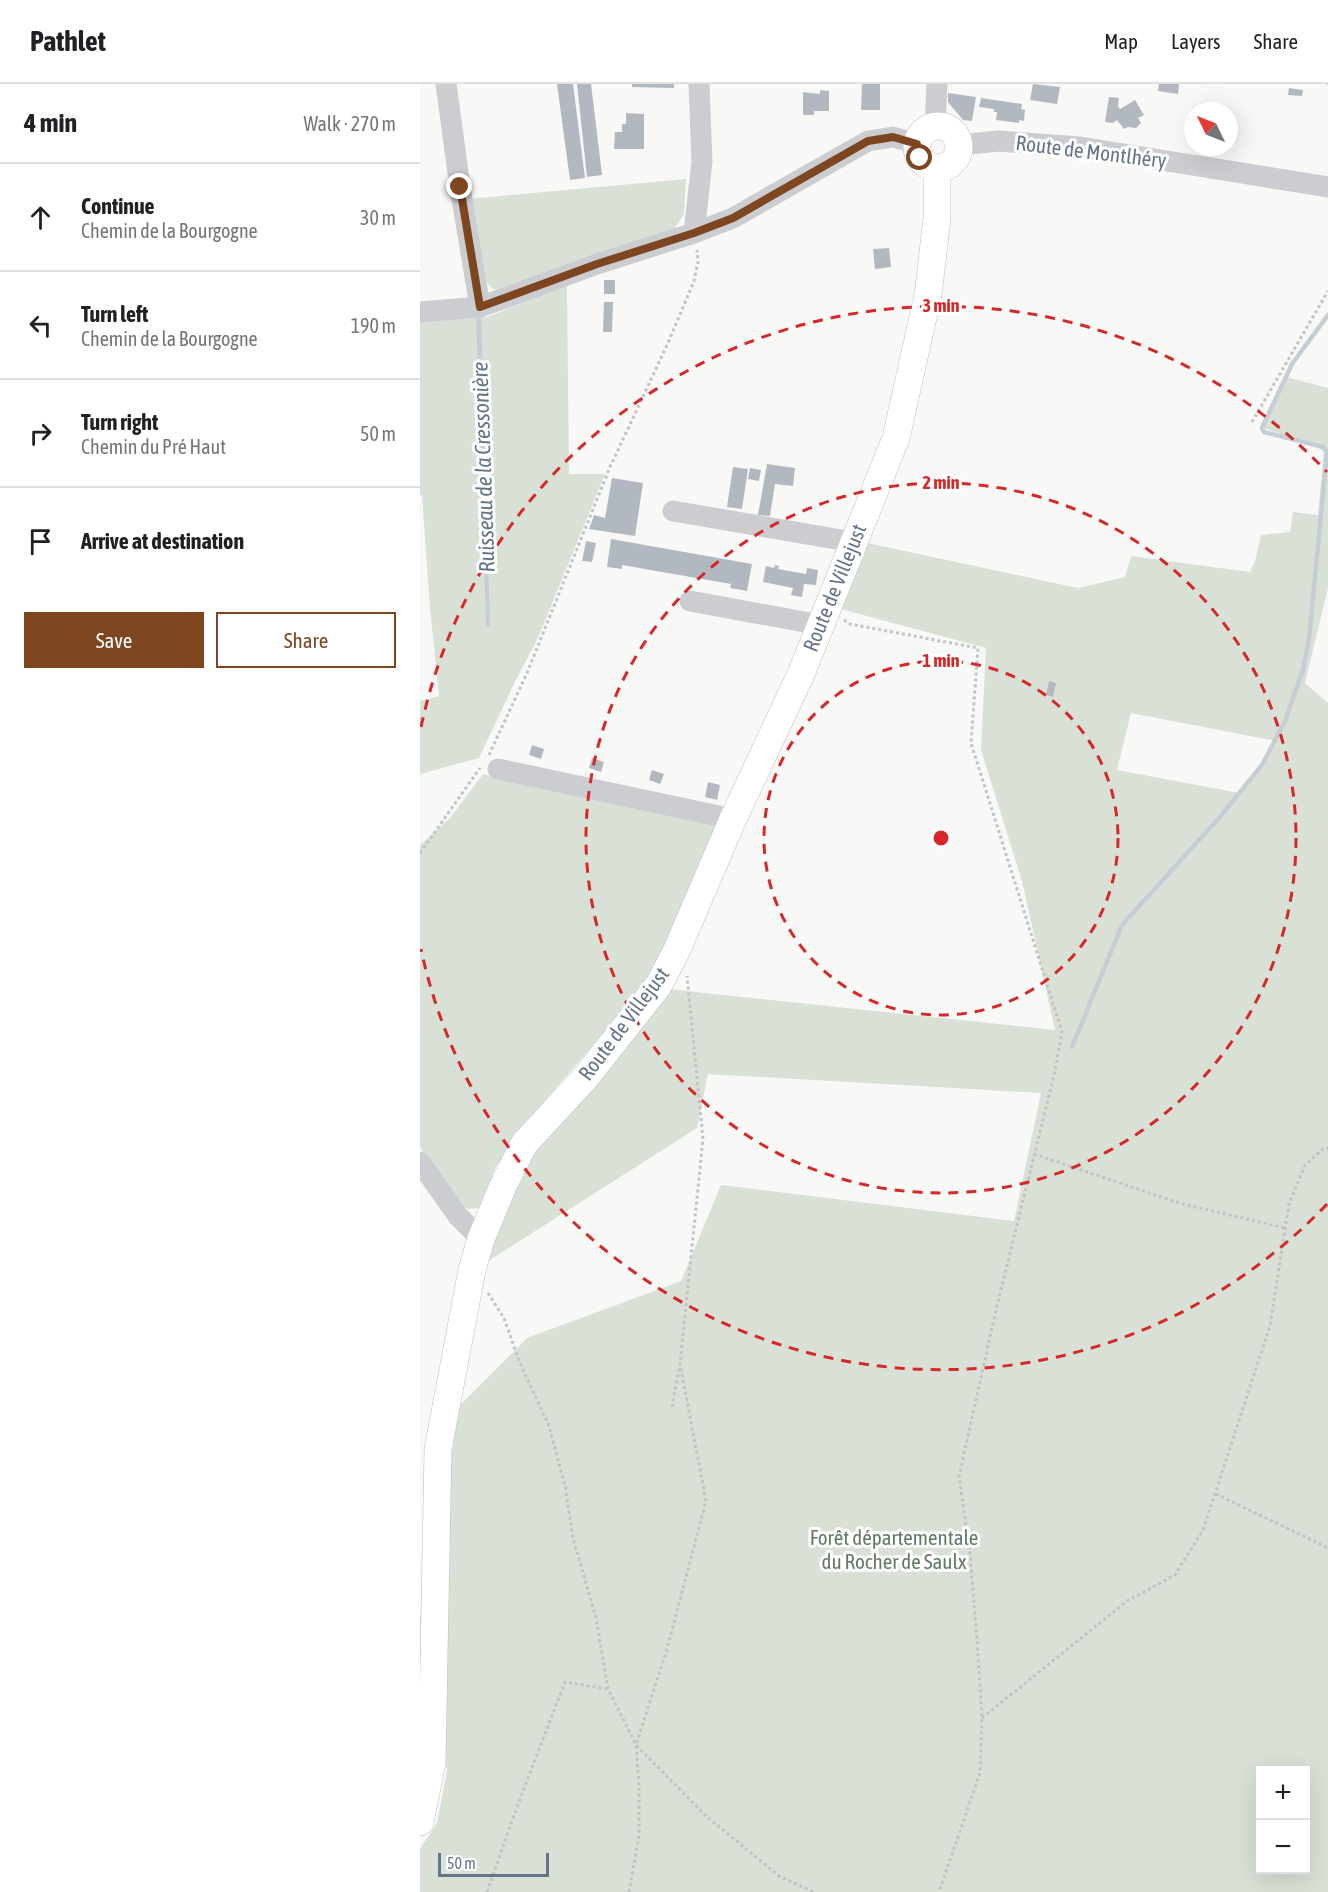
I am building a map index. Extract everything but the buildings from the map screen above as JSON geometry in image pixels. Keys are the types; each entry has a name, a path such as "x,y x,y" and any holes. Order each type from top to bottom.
{"main road":[{"path":"942,126 957,135 960,144 956,159 950,165 937,168 923,162 918,153 926,135 942,126"},
{"name":"Route de Villejust","path":"420,1822 432,1763 438,1449 472,1270 481,1239 503,1186 524,1144 585,1078 658,986 676,952 733,819 801,674 896,438 926,306 937,218 937,168"}],"street":[{"path":"446,84 480,307"},
{"path":"694,233 702,162 699,84"},
{"path":"420,312 480,307 597,264 694,233 733,218 868,141 926,135 937,84"},
{"name":"Route de Montlhéry","path":"960,144 999,141 1080,147 1328,187"},
{"path":"673,511 853,542"},
{"path":"690,600 824,617"},
{"path":"498,770 733,819"},
{"path":"420,1162 458,1216 481,1239"}],"path":[{"path":"420,853 486,761 527,673 610,467 668,343 694,281 698,262 694,233"},
{"path":"1252,422 1328,291"},
{"path":"824,617 978,648 971,743 1062,1032 1055,1071 996,1310 959,1476 971,1565 982,1718 980,1773 939,1892"},
{"path":"672,1407 680,1364 703,1139 687,972 676,952"},
{"path":"982,1718 1127,1601 1175,1575 1203,1530 1270,1326 1289,1204 1305,1165 1324,1148 1328,1148"},
{"path":"1034,1154 1179,1203 1285,1228"},
{"path":"472,1270 504,1318 519,1361 549,1426 565,1486 573,1538 596,1618 608,1689 636,1745 706,1816 779,1876 814,1892"},
{"path":"629,1892 639,1835 636,1745 667,1649 706,1501 680,1364"},
{"path":"1216,1493 1328,1548"},
{"path":"487,1892 565,1682 608,1689"}],"green space":[{"path":"686,179 684,214 673,231 506,291 493,289 484,280 468,199"},
{"path":"567,285 569,474 605,474 538,638 479,758 420,774 420,701 439,696 422,495 420,495 420,322 487,317"},
{"name":"Forêt départementale du Rocher de Saulx","path":"1287,377 1328,388 1328,588 1305,683 1328,703 1328,1892 420,1892 420,1849 437,1823 447,1771 424,1621 420,1691 420,1616 423,1616 460,1405 527,1338 681,1281 721,1185 1014,1221 1041,1093 708,1074 697,1128 487,1262 494,1222 531,1149 668,989 1055,1030 1022,881 981,750 986,648 837,608 863,542 1078,588 1125,577 1131,556 1250,572 1261,535 1290,532 1293,512 1318,515 1324,450 1264,428","holes":["1131,713 1276,741 1240,793 1117,770"]},
{"path":"483,774 716,825 655,974 536,1111 495,1168 481,1208 468,1209 452,1199 420,1147 420,845 450,818"}],"water":[{"name":"Ruisseau de la Cressonière","path":"476,311 481,311 490,627 486,626"}],"waterway":[{"path":"1072,1047 1122,925 1220,817 1262,765 1285,721 1303,670 1309,639 1327,452 1323,447 1264,432 1262,428 1292,364 1328,315"}],"route":[{"path":"460,187 480,307 733,218 868,141 893,137 917,144 920,158"}]}
